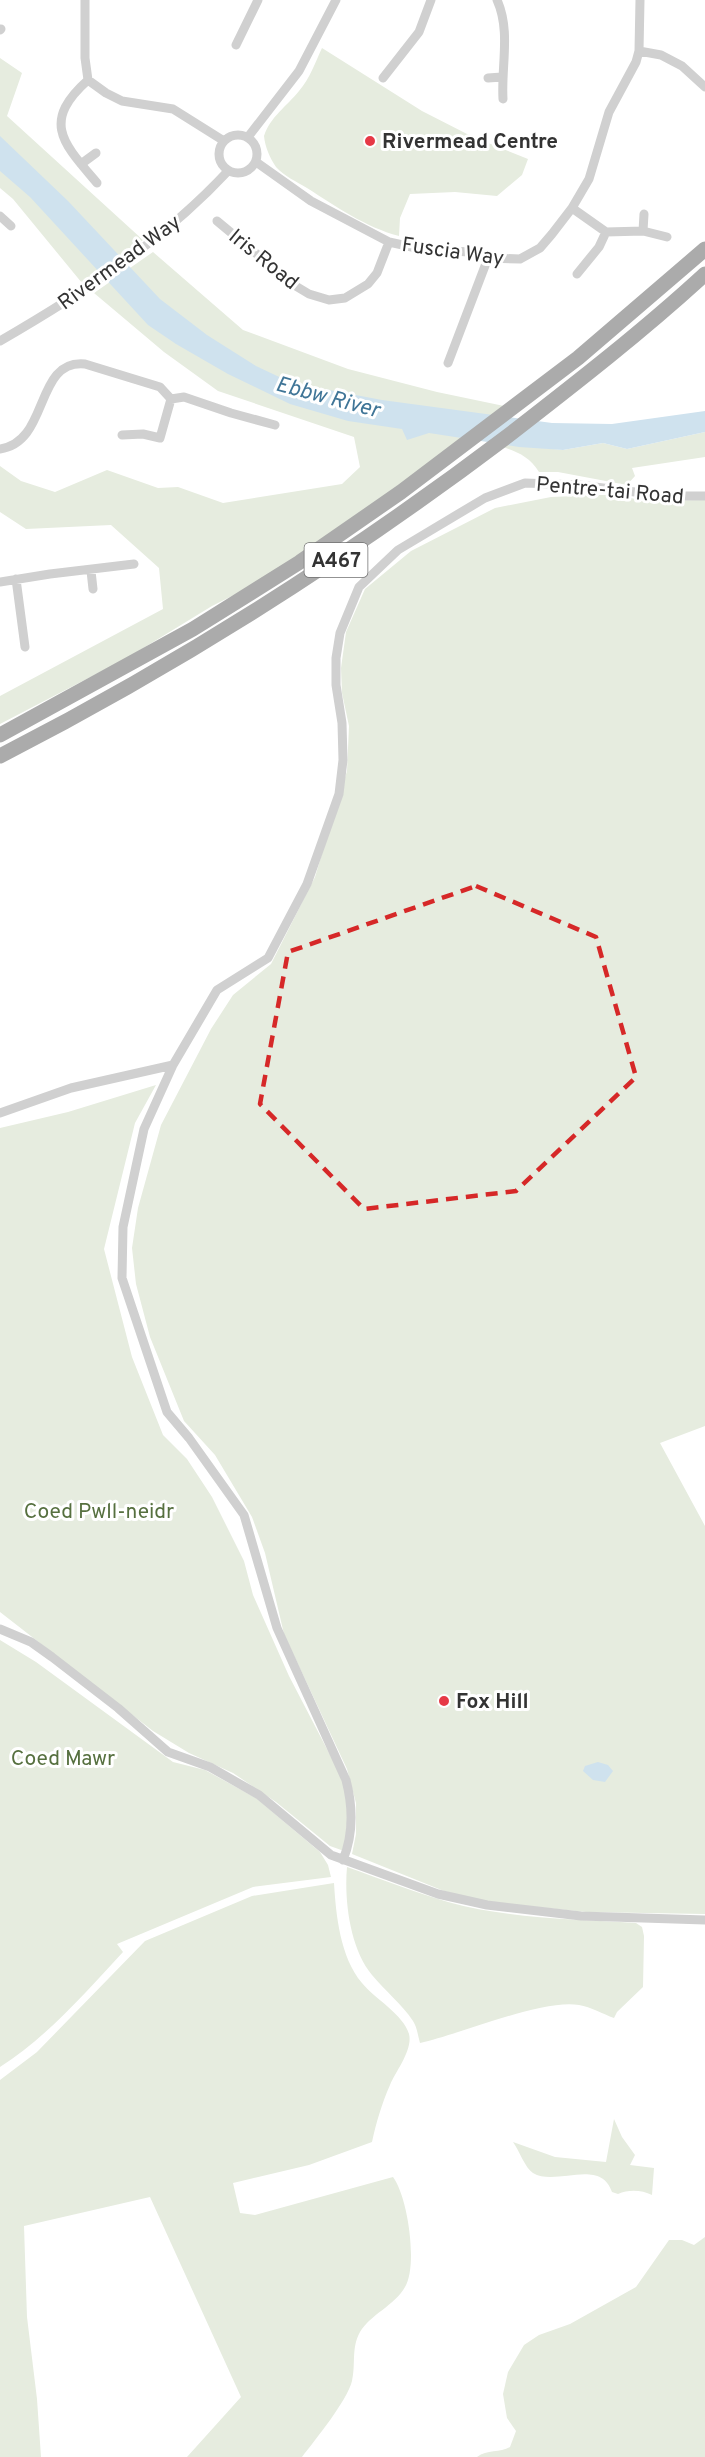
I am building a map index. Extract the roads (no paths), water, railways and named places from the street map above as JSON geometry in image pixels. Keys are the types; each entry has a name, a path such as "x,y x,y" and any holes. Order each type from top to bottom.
{"main road":[{"name":"A467","path":"0,735 193,629 300,562 513,408 618,326 705,249"},
{"name":"A467","path":"0,756 137,683 222,633 347,552 465,468 538,412 625,344 705,274"}],"street":[{"path":"85,0 85,58 88,80 122,101 173,110 224,141"},
{"path":"236,45 258,0"},
{"path":"248,137 299,71 336,0"},
{"path":"383,78 419,32 431,0"},
{"path":"497,0 506,30 502,77 503,99"},
{"name":"Fuscia Way","path":"255,162 311,201 389,242 421,249 469,252 488,258 520,260 540,248 572,208 589,178 609,112 636,62 639,51 640,0"},
{"path":"639,51 661,55 682,66 705,87"},
{"path":"488,78 502,77"},
{"path":"88,80 72,95 61,115 61,133 81,164 97,183"},
{"path":"228,171 221,164 220,146 233,136 248,137"},
{"path":"248,137 255,147 255,162"},
{"path":"81,164 96,153"},
{"name":"Rivermead Way","path":"0,341 82,291 138,252 188,211 228,171 245,172 255,162"},
{"path":"572,208 606,232 643,231 667,237"},
{"path":"643,231 644,214"},
{"path":"0,216 11,226"},
{"name":"Iris Road","path":"218,221 294,285 309,294 329,300 345,298 368,284 376,273 389,242"},
{"path":"577,274 600,247 606,232"},
{"path":"448,363 488,258"},
{"path":"0,449 12,447 27,436 52,381 62,367 74,363 85,364 160,387 171,399"},
{"path":"171,399 184,397 275,425"},
{"path":"160,438 171,399"},
{"path":"122,435 143,434 160,438 171,444"},
{"name":"Pentre-tai Road","path":"343,1860 352,1829 352,1803 346,1780 277,1628 244,1515 168,1412 122,1278 123,1227 144,1129 173,1065 217,990 268,958 307,884 339,794 343,760 342,723 336,685 336,658 340,633 359,587 398,550 485,498 525,483 579,485 667,496 705,496"},
{"path":"0,582 134,564"},
{"path":"91,571 93,589"},
{"path":"16,579 25,647"},
{"path":"0,1113 71,1088 173,1065"},
{"path":"0,1629 31,1642 52,1657 118,1708 168,1752 210,1767 259,1795 331,1856 438,1894 487,1905 581,1916 705,1920"}],"water":[{"name":"Ebbw River","path":"0,136 68,201 160,299 207,335 256,366 292,383 382,400 552,423 612,424 705,411 705,432 627,449 603,443 563,450 519,447 429,433 407,440 402,429 348,421 290,404 228,374 148,325 30,197 0,171"},
{"path":"598,1762 608,1765 613,1771 605,1782 593,1780 583,1771 585,1766"}],"place":[{"name":"Rivermead Centre","path":"370,141"},
{"name":"Fox Hill","path":"444,1701"}],"park label":[{"name":"Coed Pwll-neidr","path":"99,1511"},
{"name":"Coed Mawr","path":"63,1758"}]}
